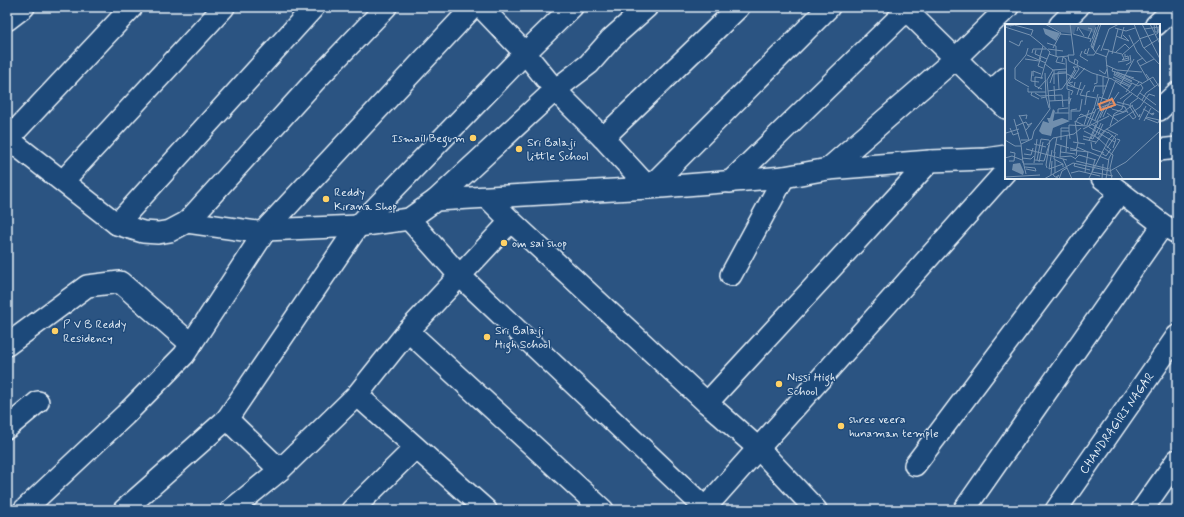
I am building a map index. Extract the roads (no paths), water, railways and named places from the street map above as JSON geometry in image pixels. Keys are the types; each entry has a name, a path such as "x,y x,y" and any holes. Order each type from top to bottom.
{"street":[{"path":"7,20 24,7"},
{"path":"132,7 8,138 117,224 143,232 158,233 170,231 187,222 315,81 386,7"},
{"path":"62,181 224,7"},
{"path":"117,224 314,7"},
{"path":"24,510 157,383 184,355 265,231 473,7"},
{"path":"482,7 525,53 554,90 603,138 649,188"},
{"path":"124,510 227,419 358,226 525,53 572,7"},
{"path":"187,222 265,231 358,226 409,219 436,200 554,90 589,64 611,39 647,7"},
{"path":"603,138 739,7"},
{"path":"649,188 828,7"},
{"path":"828,169 956,58 1008,7"},
{"path":"1061,24 1078,7"},
{"path":"1157,24 1175,7"},
{"path":"730,182 906,8 1005,107"},
{"path":"990,93 1005,79"},
{"path":"1160,109 1177,93"},
{"path":"1160,150 1177,148"},
{"path":"436,200 730,182 784,177 828,169 930,161 986,159 1005,156"},
{"path":"707,403 930,161"},
{"path":"409,219 459,276 706,508 1005,172"},
{"path":"730,275 784,177"},
{"path":"964,510 1170,229 1103,179"},
{"path":"915,465 1120,192"},
{"path":"488,198 707,403 758,448 816,510"},
{"path":"232,510 280,470 357,394 408,330 511,221"},
{"path":"7,345 88,286 120,282 191,344"},
{"path":"408,330 603,510"},
{"name":"CHANDRAGIRI NAGAR","path":"1056,510 1177,336"},
{"path":"357,394 415,448 486,510"},
{"path":"7,428 38,402"},
{"path":"227,419 280,470"},
{"path":"352,510 415,448"},
{"path":"1142,510 1177,460"}],"place":[{"name":"Ismail Begum","path":"473,138"},
{"name":"Sri Balaji little School","path":"519,149"},
{"name":"Reddy Kirana Shop","path":"326,199"},
{"name":"om sai shop","path":"504,243"},
{"name":"P V B Reddy Residency","path":"55,331"},
{"name":"Sri Balaji High School","path":"487,337"},
{"name":"Nissi High School","path":"779,384"},
{"name":"shree veera hunaman temple","path":"841,426"}]}
